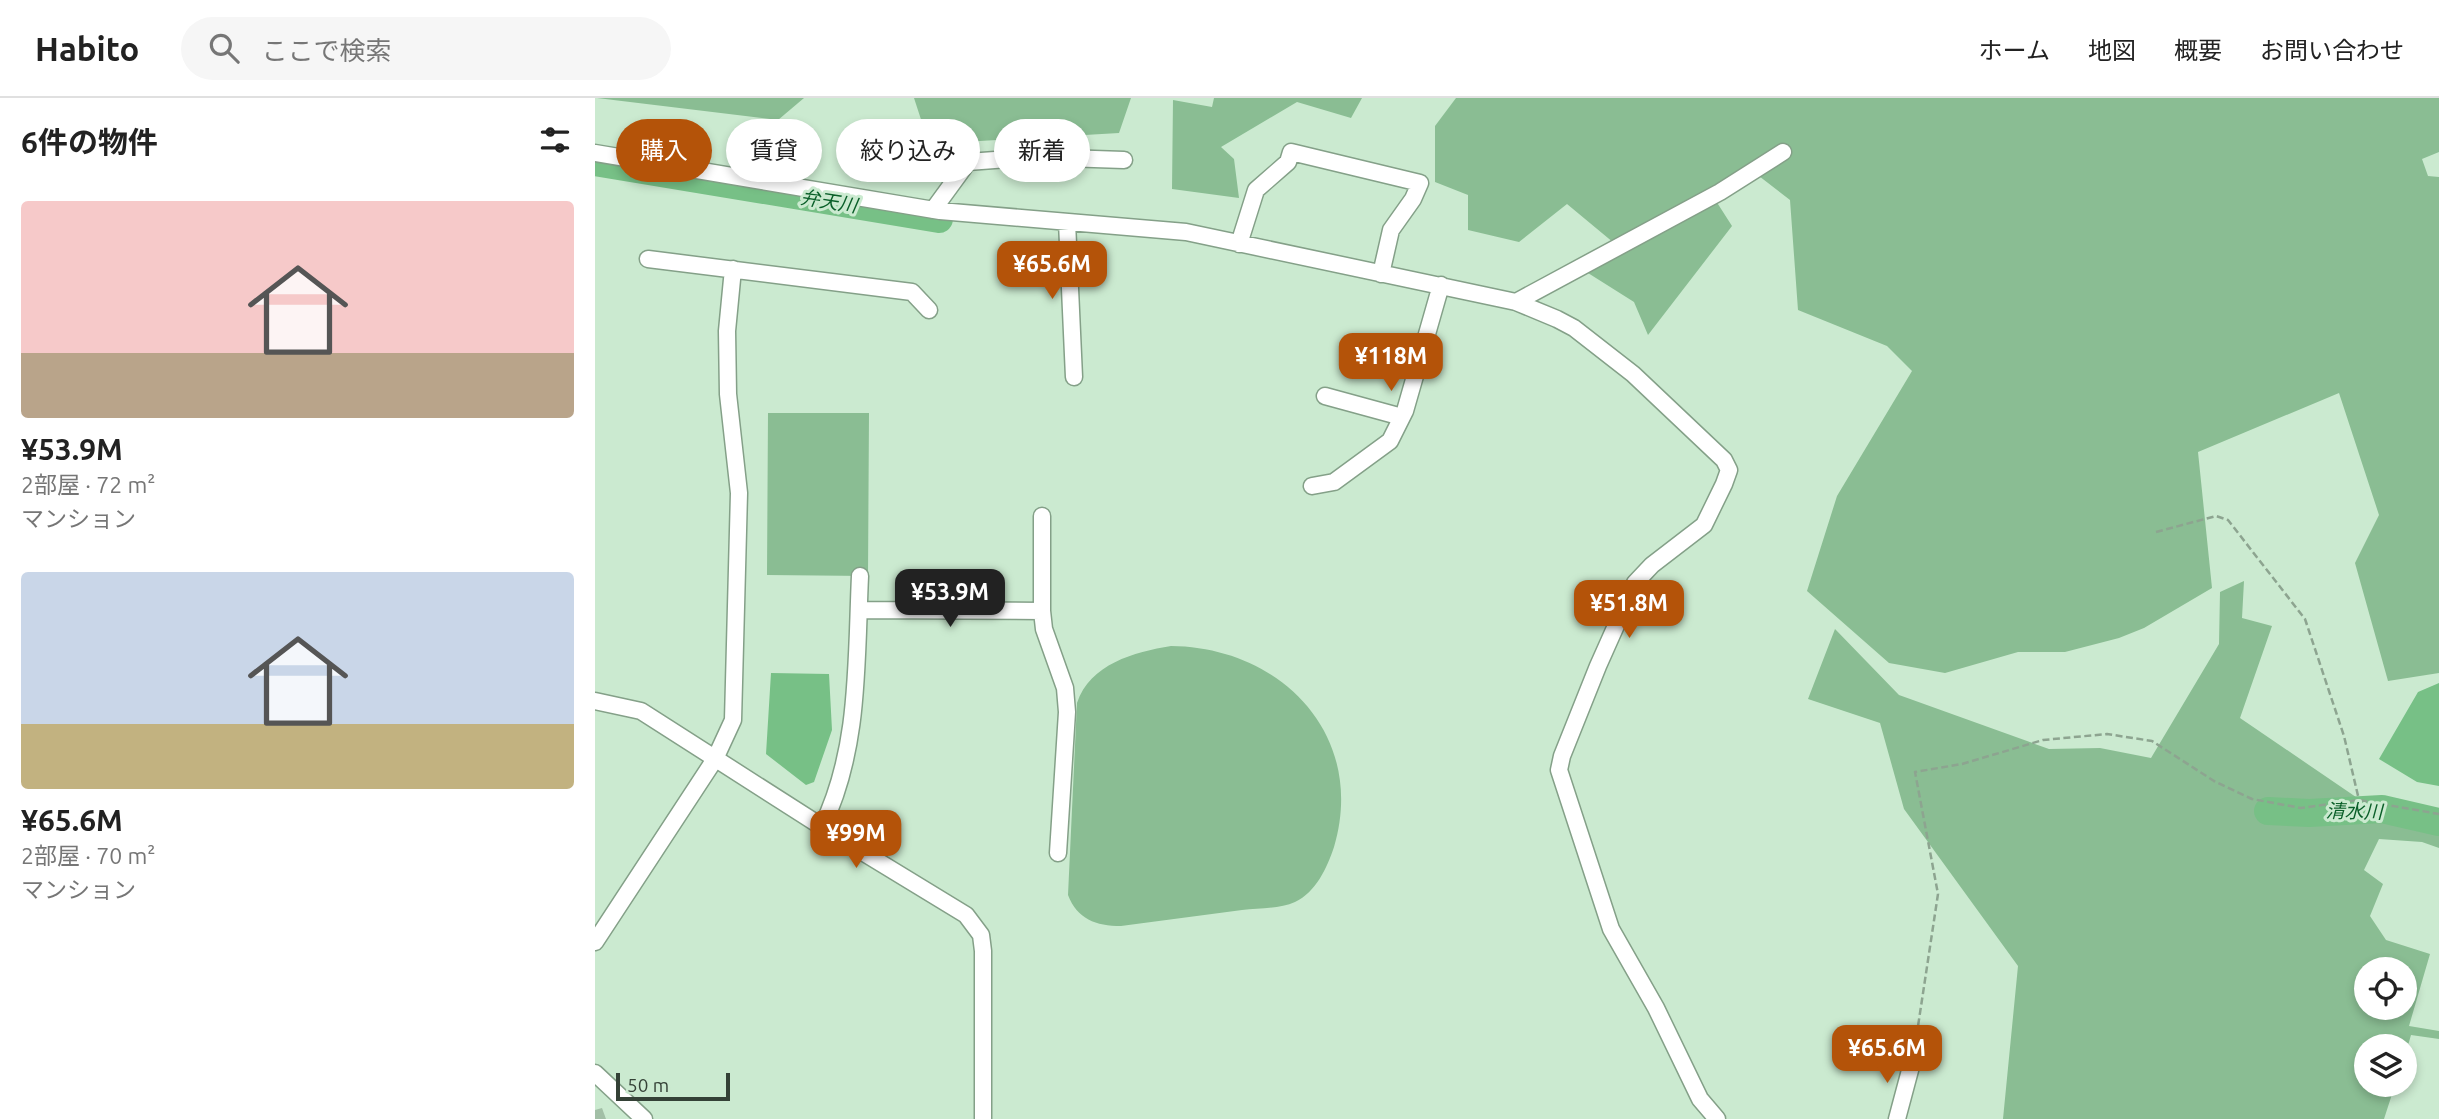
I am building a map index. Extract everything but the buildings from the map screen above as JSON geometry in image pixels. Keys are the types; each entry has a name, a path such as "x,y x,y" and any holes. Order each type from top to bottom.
{"street":[{"path":"1239,244 1256,190 1289,162 1291,152 1420,183 1413,199 1391,230 1381,274"},
{"path":"1516,302 1720,192 1783,152"},
{"path":"595,153 933,210 1186,232 1441,285 1516,302 1557,319 1574,328 1633,374 1724,460 1729,470 1704,525 1652,565 1635,583 1598,666 1562,756 1559,770 1611,929 1656,1008 1700,1099 1717,1119"},
{"path":"933,210 968,162 1035,157 1124,160"},
{"path":"1067,222 1074,377"},
{"path":"648,259 912,292 929,310"},
{"path":"595,942 715,758 733,720 739,493 728,394 727,331 733,269"},
{"path":"1312,486 1334,482 1390,441 1402,417 1441,285"},
{"path":"1325,396 1402,417"},
{"path":"1042,516 1044,629 1065,688 1067,712 1058,853"},
{"path":"822,827 836,799 852,726 860,576"},
{"path":"859,610 1042,611"},
{"path":"595,701 641,711 966,915 981,935 983,951 983,1119"},
{"path":"1898,1119 1913,1059"},
{"path":"595,1073 636,1116"}],"path":[{"path":"2156,532 2216,516 2228,520 2305,619 2344,736 2359,800"},
{"path":"1913,1059 1938,894 1915,772 1962,764 2043,740 2108,734 2152,741 2214,781 2252,799 2301,808 2359,800 2439,814"}],"shaded area":[{"path":"597,98 804,98 779,119"},
{"path":"914,98 1131,98 1119,133 1090,135 1090,119 994,119 994,140 980,141 980,119 921,119"},
{"path":"1214,98 1362,98 1351,118 1297,102 1221,147 1234,159 1239,198 1172,189 1173,100 1212,107"},
{"path":"1456,98 2439,98 2439,152 2422,159 2428,176 2439,177 2439,673 2388,681 2355,563 2379,515 2339,393 2198,452 2212,588 2144,628 2119,638 2065,652 2018,652 1945,673 1889,663 1807,591 1837,496 1912,371 1887,346 1798,310 1790,200 1746,166 1709,190 1732,226 1648,335 1634,302 1588,273 1614,243 1567,204 1519,242 1468,230 1468,195 1435,182 1435,126"},
{"path":"768,413 869,413 868,576 767,575"},
{"path":"2244,581 2242,618 2272,626 2240,718 2397,825 2439,833 2439,848 2422,842 2379,839 2364,870 2383,884 2370,916 2386,940 2430,954 2417,999 2417,957 2354,957 2354,1020 2411,1020 2409,1026 2439,1031 2439,1039 2417,1034 2354,1034 2354,1097 2391,1097 2384,1119 2003,1119 2018,966 1904,809 1880,723 1808,699 1835,629 1899,695 2049,749 2100,748 2151,758 2219,644 2220,592"},
{"path":"1171,646 1211,650 1248,662 1280,681 1306,705 1326,734 1338,768 1341,806 1334,847 1315,886 1295,902 1276,907 1121,926 1103,925 1082,915 1068,895 1077,703 1092,678 1103,669 1128,656"},
{"path":"771,673 829,674 832,730 814,782 806,785 766,754"},
{"path":"2439,683 2439,786 2417,782 2379,759 2418,692"}],"waterway":[{"name":"弁天川","path":"595,162 939,219"},
{"name":"清水川","path":"2268,811 2309,813 2382,809 2439,822"}]}
